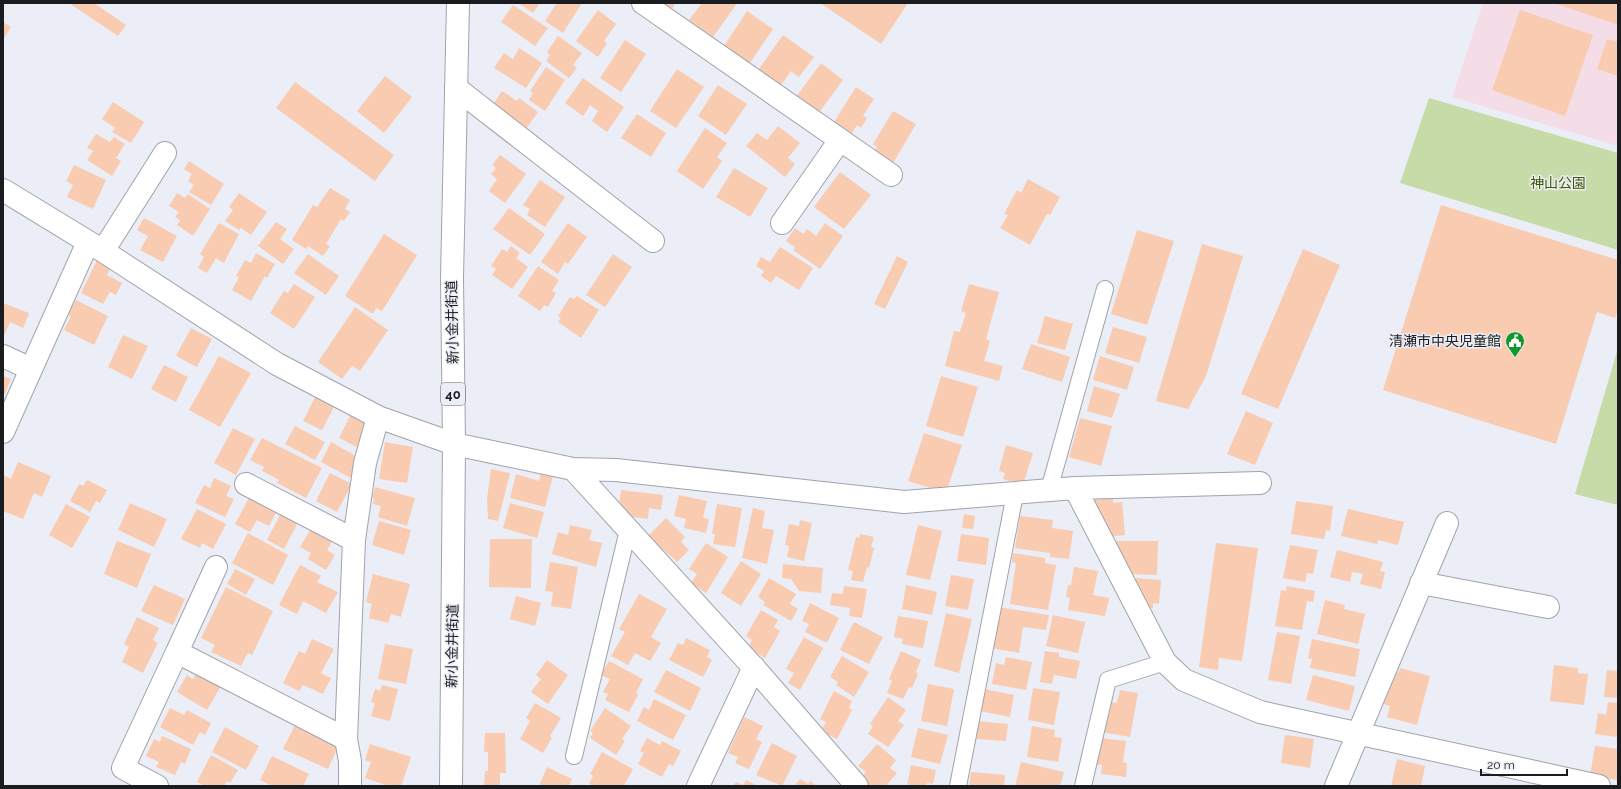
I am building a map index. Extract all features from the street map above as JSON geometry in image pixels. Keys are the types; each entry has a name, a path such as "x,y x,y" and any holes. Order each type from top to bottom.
{"street":[{"name":"新小金井街道","path":"450,786 454,444 452,278 458,3"},
{"path":"643,3 891,175"},
{"path":"456,88 653,241"},
{"path":"782,223 840,140"},
{"path":"3,432 31,369 95,246 165,153"},
{"path":"3,190 95,246 277,364 378,417 454,444 573,469 616,470 904,502 1075,488 1260,483"},
{"path":"3,356 31,369"},
{"path":"350,786 350,761 346,739 354,540 365,463 378,417"},
{"path":"573,469 754,667 856,786"},
{"path":"246,484 354,540"},
{"path":"1075,488 1165,662 1184,680 1260,712 1599,786"},
{"path":"1336,786 1447,523"},
{"path":"157,786 123,768 216,567"},
{"path":"1421,583 1548,607"},
{"path":"177,652 346,739"},
{"path":"698,786 754,667"}],"lane":[{"path":"1049,490 1105,289"},
{"path":"958,786 1015,494"},
{"path":"574,756 628,530"},
{"path":"1083,786 1108,680 1165,662"}],"shaded area":[{"path":"1483,3 1618,3 1618,146 1452,97"}],"green space":[{"name":"神山公園","path":"1429,98 1618,153 1618,250 1400,183"},
{"path":"1618,348 1618,505 1575,494"}],"building":[{"path":"69,3 94,3 126,25 118,36"},
{"path":"518,3 540,3 533,13"},
{"path":"557,3 582,3 563,33 545,21"},
{"path":"660,3 676,3 671,10"},
{"path":"702,3 734,3 736,5 713,37 689,20"},
{"path":"820,3 908,3 881,44"},
{"path":"1554,3 1618,3 1618,25"},
{"path":"513,5 548,28 535,46 501,22"},
{"path":"598,10 616,24 604,41 607,43 598,57 576,41"},
{"path":"1520,10 1593,35 1565,116 1492,90"},
{"path":"747,11 773,29 750,63 724,46"},
{"path":"3,22 11,27 3,40"},
{"path":"783,35 814,57 799,77 791,71 781,85 759,69"},
{"path":"558,36 582,53 573,65 577,68 569,78 546,61 550,55 547,52"},
{"path":"1607,39 1618,42 1618,76 1597,69"},
{"path":"625,40 646,54 621,92 600,78"},
{"path":"519,48 542,63 526,88 494,68 504,53 513,59"},
{"path":"821,63 843,80 818,114 796,97"},
{"path":"546,67 565,80 545,111 529,100 533,93 530,91"},
{"path":"677,69 704,87 676,128 650,111"},
{"path":"385,76 412,97 384,133 357,111"},
{"path":"583,78 624,107 607,132 592,121 598,111 590,105 583,116 565,103"},
{"path":"295,82 394,155 375,181 276,108"},
{"path":"718,85 747,104 726,135 698,116"},
{"path":"856,87 874,99 863,116 867,118 861,128 857,125 852,133 834,122"},
{"path":"502,91 517,101 519,98 538,112 523,133 500,113 502,109 494,103"},
{"path":"113,102 144,122 131,143 112,132 115,128 102,119"},
{"path":"893,111 916,124 893,163 874,152 877,147 873,144"},
{"path":"637,114 666,133 651,157 621,138"},
{"path":"778,126 800,143 788,158 795,164 785,177 746,146 757,133 767,140"},
{"path":"705,128 727,143 717,157 722,161 703,189 677,171"},
{"path":"96,134 110,142 114,137 125,144 116,158 121,161 112,176 87,160 93,151 87,148"},
{"path":"500,155 526,174 505,203 489,191 497,179 491,174 496,168 492,165"},
{"path":"189,161 224,184 211,205 189,192 194,185 188,181 192,174 184,169"},
{"path":"74,165 106,180 93,209 67,197 73,185 66,181"},
{"path":"734,168 768,188 750,217 716,197"},
{"path":"840,172 871,195 844,229 814,207"},
{"path":"1028,179 1060,197 1050,215 1047,214 1030,245 1000,228 1008,215 1004,214 1017,190 1021,193"},
{"path":"540,180 565,197 545,227 527,215 530,209 523,205"},
{"path":"330,188 350,200 345,209 350,212 344,221 341,219 326,244 330,246 323,256 308,246 306,249 292,240 313,205 317,207"},
{"path":"177,193 185,198 188,194 210,209 193,236 177,225 180,220 175,217 179,212 169,206"},
{"path":"239,193 267,212 251,235 241,228 239,230 225,221 233,210 229,207"},
{"path":"1441,205 1618,260 1618,309 1615,318 1597,312 1556,444 1383,390"},
{"path":"509,208 545,234 530,255 493,229"},
{"path":"144,218 177,236 163,262 140,250 148,236 137,230"},
{"path":"276,222 287,229 280,239 294,249 283,264 258,246"},
{"path":"219,223 239,234 224,263 216,258 207,273 198,268 204,257 200,254"},
{"path":"568,223 587,237 568,264 565,262 558,274 541,262"},
{"path":"825,223 843,236 820,269 793,250 795,247 786,241 795,228 803,234 807,229 816,236"},
{"path":"1137,230 1174,241 1147,325 1111,314"},
{"path":"384,234 417,255 382,311 376,308 373,314 345,296"},
{"path":"1202,244 1243,256 1206,376 1188,409 1156,401"},
{"path":"511,246 520,253 516,258 528,267 512,289 492,275 496,269 491,266 502,249 507,252"},
{"path":"780,247 813,268 799,290 776,276 771,283 761,276 764,271 756,266 761,257 770,262"},
{"path":"1303,249 1340,265 1278,409 1241,394"},
{"path":"256,253 275,264 267,278 265,276 251,301 232,290 239,277 236,276 245,260 251,263"},
{"path":"308,254 339,276 326,295 294,273"},
{"path":"613,254 632,267 605,307 586,295"},
{"path":"897,256 908,262 885,309 874,304"},
{"path":"97,260 111,267 107,275 122,283 116,295 110,292 103,304 81,293"},
{"path":"538,266 559,280 552,291 556,293 548,307 544,305 540,311 518,296"},
{"path":"294,284 315,297 294,329 270,313 284,291 288,293"},
{"path":"969,284 999,292 986,339 990,341 984,361 1003,366 999,381 945,366 954,331 960,332 966,313 961,311"},
{"path":"577,296 599,310 581,338 558,322 561,318 558,316 570,297 574,299"},
{"path":"76,300 108,316 94,345 64,330 71,316 68,315"},
{"path":"3,303 29,313 23,328 10,322 3,338"},
{"path":"355,307 388,330 360,371 352,366 342,379 318,362"},
{"path":"1045,316 1073,324 1065,350 1037,343"},
{"path":"1113,327 1147,337 1139,363 1105,353"},
{"path":"191,328 212,339 197,367 176,356"},
{"path":"123,335 148,346 132,379 108,367"},
{"path":"1031,344 1070,357 1062,382 1022,369"},
{"path":"219,356 251,373 220,427 189,410"},
{"path":"1100,356 1134,367 1127,390 1093,380"},
{"path":"164,365 188,377 176,402 151,389"},
{"path":"3,376 11,379 3,398"},
{"path":"941,376 978,387 963,437 926,426"},
{"path":"1094,386 1120,394 1112,418 1087,411"},
{"path":"316,395 335,405 322,430 303,421"},
{"path":"1246,411 1273,423 1255,465 1227,454"},
{"path":"352,412 370,421 357,447 339,438"},
{"path":"1080,418 1112,426 1101,466 1069,457"},
{"path":"295,426 325,442 315,460 285,444"},
{"path":"233,428 255,439 236,475 214,463"},
{"path":"924,433 962,445 946,493 908,481"},
{"path":"262,438 322,468 306,498 277,483 279,480 262,471 264,467 250,460"},
{"path":"331,442 361,459 351,478 321,462"},
{"path":"385,442 413,447 407,483 379,479"},
{"path":"1006,445 1033,453 1023,485 1003,479 1005,473 999,471"},
{"path":"18,462 51,476 42,497 34,493 23,519 3,511 3,475 11,479"},
{"path":"491,469 510,473 498,521 488,519 487,499"},
{"path":"541,472 553,476 545,507 510,498 516,474 539,481"},
{"path":"330,473 352,484 337,512 316,501"},
{"path":"214,478 231,486 226,496 234,499 225,517 195,503 204,485 210,488"},
{"path":"87,480 107,490 100,503 96,501 90,512 70,501 79,484 83,486"},
{"path":"375,487 415,498 407,526 378,517 381,506 373,504 374,498 372,497"},
{"path":"621,490 663,495 661,510 649,508 648,519 618,515"},
{"path":"252,492 279,507 269,526 257,520 250,532 235,524"},
{"path":"679,495 707,501 703,518 709,519 706,533 684,528 686,519 674,516"},
{"path":"1113,498 1113,503 1122,502 1125,535 1105,537 1097,525 1094,500"},
{"path":"1296,501 1333,506 1330,531 1326,530 1324,539 1291,534"},
{"path":"130,503 167,519 154,547 118,530"},
{"path":"510,503 544,512 537,538 503,528"},
{"path":"66,504 90,517 72,548 49,535"},
{"path":"717,504 742,508 735,547 713,544 715,534 712,534"},
{"path":"753,508 765,511 762,528 774,530 767,564 742,558"},
{"path":"197,509 226,524 213,549 202,543 200,548 181,539"},
{"path":"1348,509 1404,522 1398,545 1378,540 1377,544 1341,536"},
{"path":"282,511 299,520 284,549 267,540"},
{"path":"964,514 975,516 973,529 962,528"},
{"path":"1020,516 1053,520 1052,528 1073,531 1069,559 1050,557 1050,553 1015,548"},
{"path":"666,518 685,537 681,542 689,550 677,562 648,536"},
{"path":"800,520 812,523 804,561 787,557 789,546 785,545 789,524 799,526"},
{"path":"379,521 411,530 404,555 372,545"},
{"path":"313,525 334,538 327,550 335,555 326,570 308,559 311,553 300,547"},
{"path":"570,525 592,530 589,540 602,543 596,567 552,554 558,532 568,535"},
{"path":"918,525 942,531 930,580 906,575"},
{"path":"248,533 288,555 273,585 232,563"},
{"path":"860,534 874,537 871,547 874,548 869,568 867,567 863,582 851,580 853,571 848,570 856,537 859,538"},
{"path":"961,534 989,538 986,565 957,561"},
{"path":"490,539 532,539 531,588 489,587"},
{"path":"117,541 151,554 137,588 104,574"},
{"path":"1116,541 1158,541 1157,575 1129,574 1116,565"},
{"path":"706,543 728,557 706,593 691,583 697,574 689,569"},
{"path":"1216,543 1258,548 1242,661 1219,658 1218,670 1199,667"},
{"path":"1290,545 1318,550 1313,574 1307,573 1305,582 1283,578"},
{"path":"1337,550 1383,562 1380,571 1385,572 1381,589 1360,584 1363,574 1352,572 1350,582 1330,577"},
{"path":"1013,553 1045,558 1045,563 1056,565 1048,610 1010,604 1016,563 1012,562"},
{"path":"741,561 761,574 741,606 721,593"},
{"path":"550,562 578,567 571,609 551,606 553,592 545,591"},
{"path":"783,564 823,568 821,593 799,591 791,579 782,578"},
{"path":"300,565 321,576 317,582 338,592 326,613 303,601 297,614 279,605"},
{"path":"1074,567 1098,571 1093,595 1109,598 1105,616 1068,610 1070,598 1066,597 1068,585 1071,585"},
{"path":"235,569 255,579 246,595 227,584"},
{"path":"373,574 410,584 401,617 391,614 388,623 369,618 372,604 366,602"},
{"path":"951,575 974,579 968,610 945,606"},
{"path":"769,578 796,594 790,604 798,609 791,621 763,605 765,602 758,597"},
{"path":"1136,578 1161,580 1159,604 1153,603 1153,608 1139,607 1134,603"},
{"path":"154,585 185,599 173,625 141,611"},
{"path":"906,585 937,592 932,615 902,609"},
{"path":"844,586 867,589 862,618 849,616 850,608 830,605 832,593 843,594"},
{"path":"1287,586 1315,591 1313,602 1307,601 1302,630 1275,626 1281,590 1286,591"},
{"path":"226,587 273,611 252,655 248,653 241,666 211,652 215,645 201,638"},
{"path":"639,594 667,609 651,637 661,643 650,661 635,653 628,665 611,656 625,632 619,629"},
{"path":"516,596 541,603 535,626 510,619"},
{"path":"1325,600 1345,605 1344,609 1365,614 1358,644 1317,634"},
{"path":"810,603 839,618 827,643 805,632 809,624 802,621"},
{"path":"998,607 1049,615 1046,630 1023,627 1019,653 991,648"},
{"path":"761,610 778,620 774,627 780,631 765,658 748,648 752,640 746,636"},
{"path":"946,613 972,619 959,673 934,666"},
{"path":"1053,615 1085,622 1078,653 1046,646"},
{"path":"898,616 928,621 923,648 902,644 903,639 894,637"},
{"path":"137,617 159,628 153,640 158,643 143,673 122,662 129,647 124,644"},
{"path":"854,622 883,637 869,664 840,650"},
{"path":"1277,632 1300,636 1291,684 1268,680"},
{"path":"804,637 823,648 800,690 788,683 794,673 786,669"},
{"path":"686,638 710,650 707,657 712,660 703,677 669,660 678,643 683,645"},
{"path":"312,639 334,649 321,673 331,678 323,694 303,685 299,691 283,683 299,651 305,654"},
{"path":"1312,639 1360,649 1355,677 1310,668 1312,659 1308,658"},
{"path":"385,644 413,649 406,684 378,679"},
{"path":"901,651 921,660 916,672 918,674 912,688 909,687 903,699 887,693 892,681 889,679"},
{"path":"1045,651 1059,653 1059,657 1080,661 1076,679 1054,675 1052,684 1040,682"},
{"path":"842,656 869,672 854,697 836,685 838,682 830,677"},
{"path":"1006,657 1032,662 1026,690 992,684 996,663 1004,665"},
{"path":"547,660 568,675 548,704 531,692 541,679 536,675"},
{"path":"609,661 643,679 636,693 638,695 629,712 605,700 608,694 603,692 610,679 601,675"},
{"path":"1554,665 1578,668 1578,673 1588,674 1584,705 1550,701"},
{"path":"1400,668 1430,676 1417,725 1387,717 1390,706 1380,703 1393,672 1398,673"},
{"path":"198,670 222,684 207,710 177,692 187,675 193,679"},
{"path":"666,670 701,688 690,711 654,692"},
{"path":"1607,670 1618,671 1618,698 1604,697"},
{"path":"1313,675 1355,686 1349,711 1306,700"},
{"path":"928,684 954,689 947,726 921,721"},
{"path":"382,685 398,689 390,721 371,716 375,703 371,702 375,689 380,691"},
{"path":"1033,688 1060,692 1054,725 1028,720"},
{"path":"984,689 1014,695 1010,717 980,711"},
{"path":"1120,690 1138,693 1130,737 1101,732 1106,701 1117,703"},
{"path":"834,691 852,701 849,708 852,710 837,739 825,733 826,731 822,729 826,722 820,719"},
{"path":"888,697 906,710 898,721 904,725 888,747 868,734 873,726 870,724"},
{"path":"654,699 686,715 673,740 637,721 644,707 649,710"},
{"path":"1608,702 1618,703 1618,737 1595,734 1598,713 1606,715"},
{"path":"535,703 561,718 550,736 552,738 543,753 520,739 530,721 526,718"},
{"path":"170,708 184,715 187,710 211,723 205,735 200,732 193,745 160,727"},
{"path":"605,708 631,726 622,739 625,741 616,755 590,738 593,733 590,731"},
{"path":"744,717 763,726 756,739 762,742 749,769 735,763 738,757 728,753"},
{"path":"977,721 1008,724 1006,741 975,739"},
{"path":"296,723 340,742 328,769 283,749"},
{"path":"1032,726 1055,730 1054,737 1062,738 1058,762 1027,757"},
{"path":"225,727 259,746 246,770 212,752"},
{"path":"918,728 948,735 940,764 911,757"},
{"path":"485,733 505,733 506,773 500,773 500,786 484,786 485,771 488,771 488,752 484,752"},
{"path":"1285,735 1314,739 1310,768 1281,763"},
{"path":"162,736 191,749 185,764 181,762 175,775 156,767 159,762 146,756 154,739 160,742"},
{"path":"647,738 660,745 662,741 681,751 673,766 669,764 662,777 638,764 644,753 640,751"},
{"path":"1100,738 1126,741 1123,762 1127,763 1126,777 1101,774 1102,765 1096,764"},
{"path":"772,743 797,756 782,786 756,775"},
{"path":"370,744 411,757 401,786 389,786 365,778 371,762 365,760"},
{"path":"877,744 896,760 890,768 897,773 886,786 868,786 860,779 866,772 858,766"},
{"path":"1595,746 1618,749 1618,780 1590,776"},
{"path":"602,752 633,769 624,786 593,786 589,784 593,776 590,774"},
{"path":"211,755 238,770 230,783 227,781 224,786 205,786 197,782"},
{"path":"272,756 309,774 303,786 272,786 260,780"},
{"path":"1397,759 1425,766 1421,786 1391,786"},
{"path":"1021,762 1064,772 1060,786 1015,786"},
{"path":"911,765 936,770 933,784 927,783 926,786 907,786"},
{"path":"547,767 572,779 569,786 539,786"},
{"path":"971,772 1005,775 1004,786 969,786"},
{"path":"800,779 808,784 810,781 817,786 794,786"},
{"path":"746,780 758,786 733,786 736,782 743,785"}],"place":[{"name":"清瀬市中央児童館","path":"1515,358"}]}
